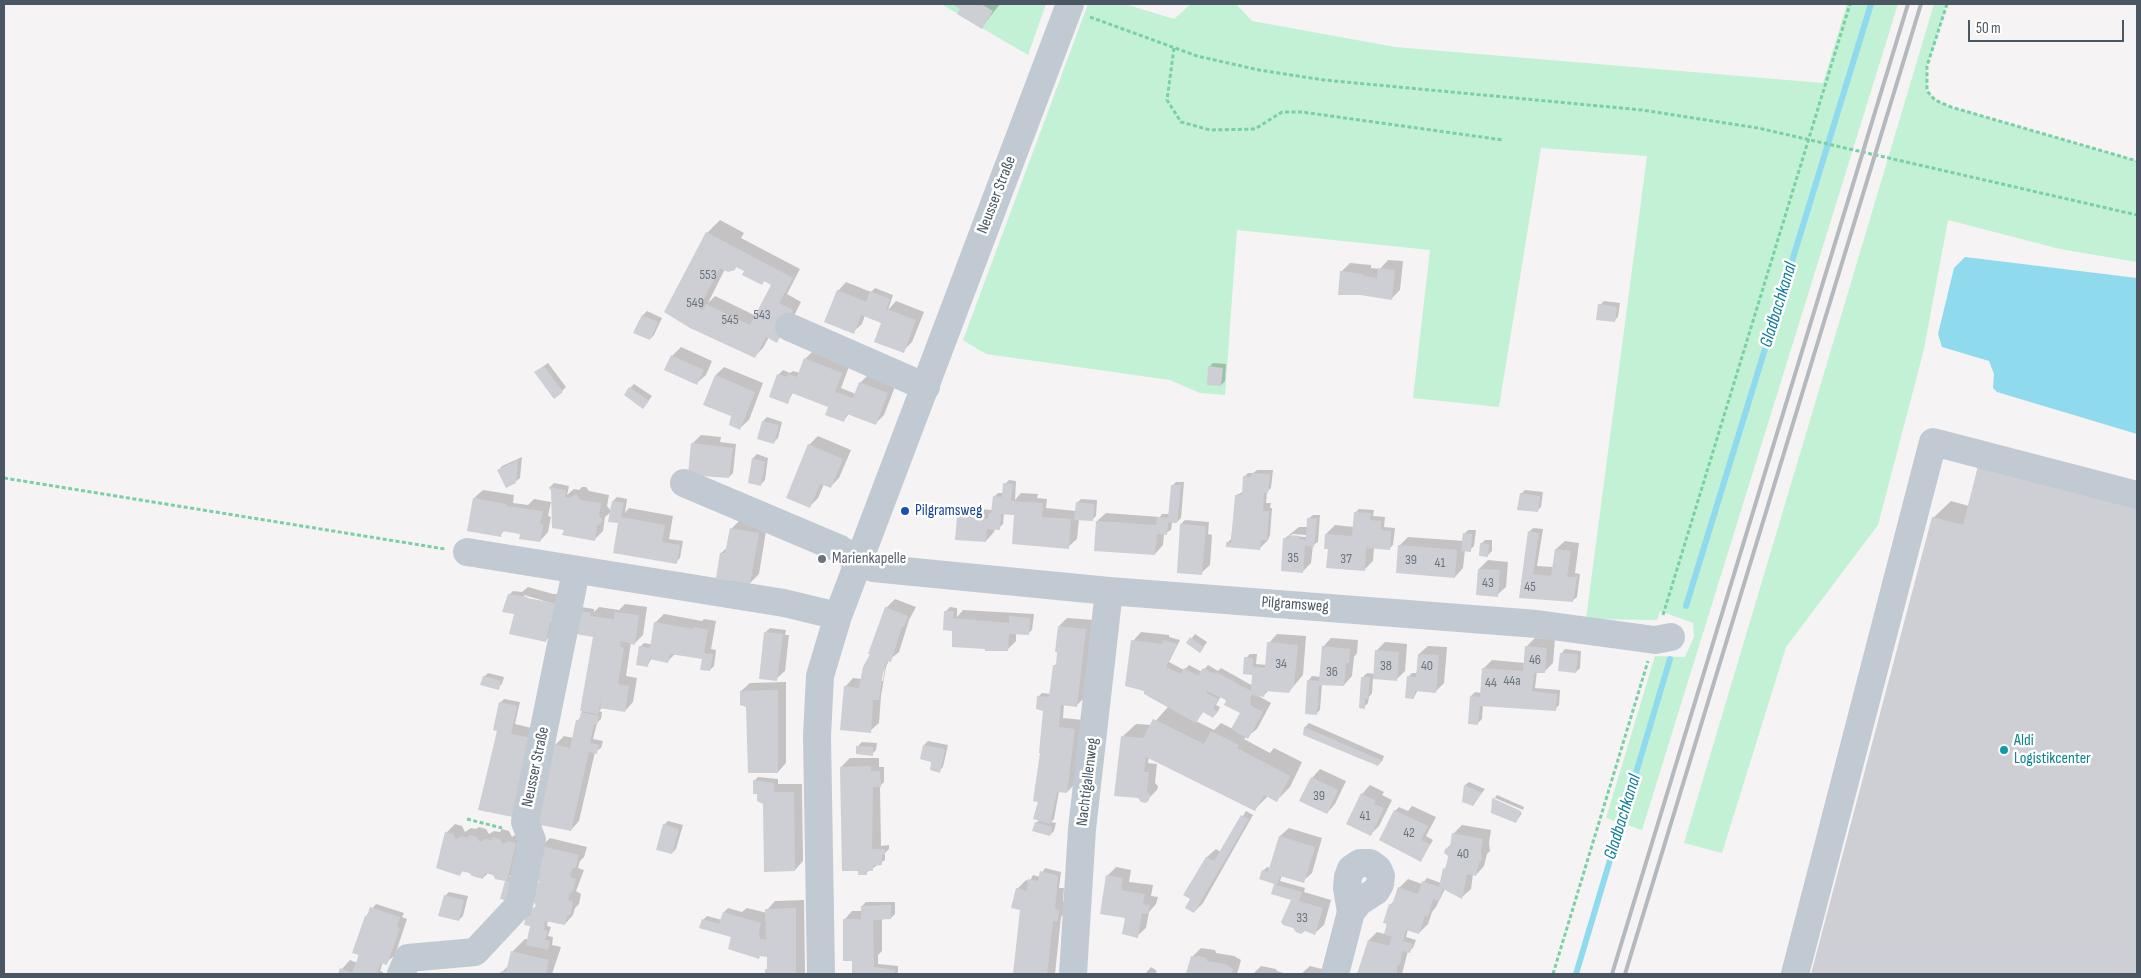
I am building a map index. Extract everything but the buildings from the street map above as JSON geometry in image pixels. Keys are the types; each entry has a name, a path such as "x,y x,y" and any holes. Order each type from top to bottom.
{"street":[{"name":"Neusser Straße","path":"821,974 817,736 820,676 838,616 926,387 1079,10"},
{"path":"789,328 926,387"},
{"path":"1795,974 1934,442 2137,495"},
{"name":"Pilgramsweg","path":"684,483 840,549 859,562 873,568 1109,591 1536,624 1663,638"},
{"path":"467,552 784,603 838,616"},
{"name":"Neusser Straße","path":"401,974 408,958 475,952 519,905 532,840 527,828 576,571"},
{"name":"Nachtigallenweg","path":"1073,974 1082,829 1109,591"},
{"path":"1335,974 1351,912"}],"path":[{"path":"1553,974 1663,638 1850,4"},
{"path":"1947,4 1927,66 1927,91 1935,100 1952,107 2137,161"},
{"path":"1079,10 1197,56 1259,70 1324,80 1642,110 1758,128 2137,215"},
{"path":"1174,48 1167,100 1181,122 1210,130 1255,129 1282,112 1302,112 1502,140"},
{"path":"4,478 467,552"},
{"path":"467,818 527,828"}],"green space":[{"path":"941,4 1046,4 1028,55"},
{"path":"1088,4 1125,4 1174,19 1191,4 1236,4 1252,21 1395,47 1823,83 1847,4 1898,4 1642,830 1606,818 1655,656 1685,657 1694,637 1693,623 1660,611 1657,620 1586,619 1647,156 1541,148 1499,407 1413,398 1430,250 1237,230 1225,395 1200,393 1170,380 986,354 963,340"},
{"path":"1934,4 1947,4 1927,66 1927,91 1935,100 1951,107 2137,161 2137,262 2060,249 1948,220 1924,349 1878,525 1786,647 1722,853 1684,843"}],"water":[{"path":"1965,257 2137,278 2137,434 1997,392 1993,388 1994,374 1989,361 1942,347 1938,334 1954,268"}],"waterway":[{"name":"Gladbachkanal","path":"1686,606 1871,4"},
{"name":"Gladbachkanal","path":"1576,974 1670,659"}],"railway":[{"path":"1612,974 1908,4"},
{"path":"1625,974 1921,4"}],"place":[{"name":"Pilgramsweg","path":"905,511"},
{"name":"Marienkapelle","path":"822,559"},
{"name":"Aldi Logistikcenter","path":"2004,750"}]}
